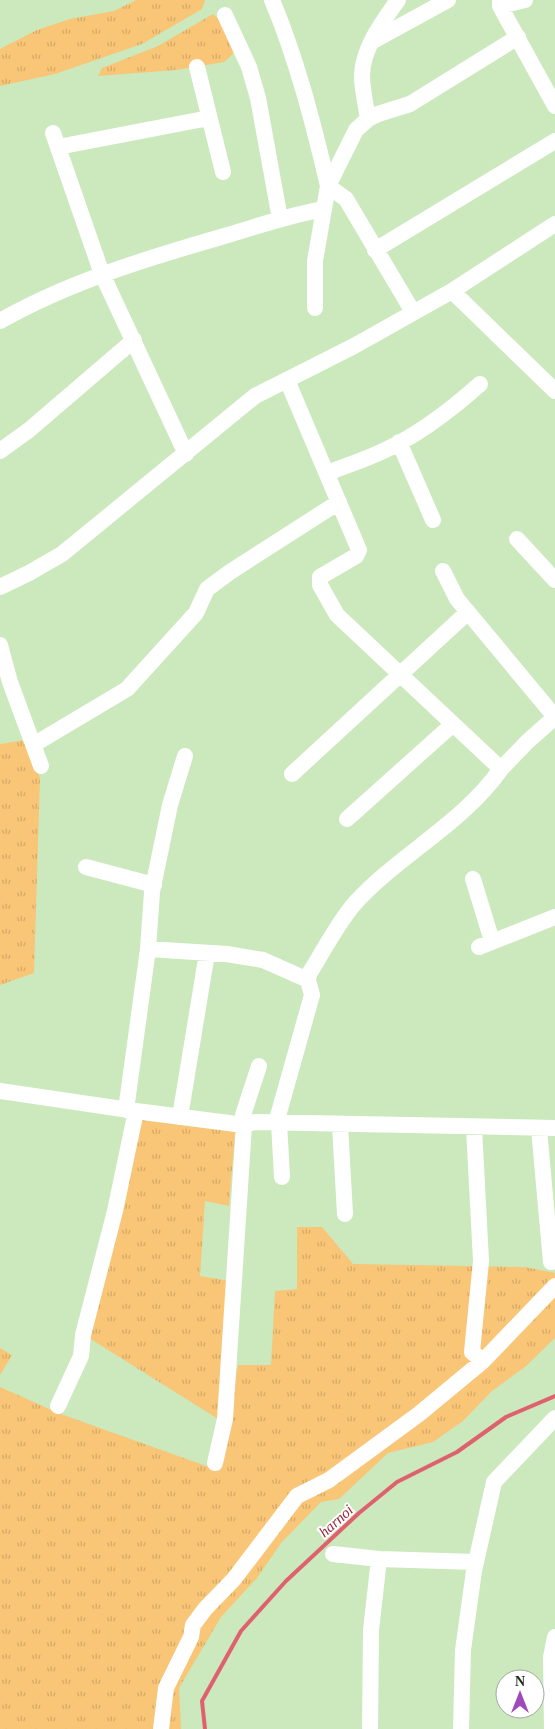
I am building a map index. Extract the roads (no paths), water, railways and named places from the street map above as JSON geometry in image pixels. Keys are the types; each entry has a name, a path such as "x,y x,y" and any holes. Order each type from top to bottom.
{"street":[{"path":"272,0 291,45 328,186 346,199 413,312"},
{"path":"368,118 362,76 365,56 398,0"},
{"path":"373,41 448,0"},
{"path":"525,0 500,3 555,106"},
{"path":"225,15 252,75 280,219"},
{"path":"315,308 315,261 328,186 356,130 368,118 386,110 410,104 518,37"},
{"path":"197,67 222,172"},
{"path":"186,454 102,274 55,140 209,118"},
{"path":"375,250 555,141"},
{"path":"0,321 34,302 102,274 280,219 324,209"},
{"path":"0,587 62,554 255,396 354,346 452,291 555,224"},
{"path":"452,291 555,391"},
{"path":"0,451 29,430 134,340"},
{"path":"287,380 359,550 356,556 320,577 320,585 337,615 500,769"},
{"path":"327,473 381,452 399,442 462,400 480,384"},
{"path":"399,442 434,520"},
{"path":"33,745 127,689 196,613 207,589 230,572 339,502"},
{"path":"517,539 555,580"},
{"path":"282,1177 278,1123 312,995 308,980 309,974 356,903 424,841 457,817 487,788 500,769 554,714 457,599 443,571"},
{"path":"292,774 402,675 468,612"},
{"path":"0,645 10,682 41,766"},
{"path":"348,819 453,724"},
{"path":"58,1406 81,1356 83,1336 115,1211 131,1110 154,885 170,805 185,756"},
{"path":"86,867 154,885"},
{"path":"473,879 485,944 555,917"},
{"path":"148,949 207,953 263,960 308,980"},
{"path":"180,1117 207,953"},
{"path":"215,1463 225,1419 244,1125 243,1115 259,1066"},
{"path":"0,1091 244,1125 255,1122 547,1129 552,1262"},
{"path":"340,1125 345,1214"},
{"path":"474,1128 481,1261 472,1352 483,1361"},
{"path":"161,1729 166,1688 194,1625 205,1609 234,1579 297,1496 337,1474 419,1414 483,1361 555,1286"},
{"path":"460,1729 463,1650 476,1562 494,1482 555,1418"},
{"path":"333,1554 379,1559 476,1562"},
{"path":"370,1729 371,1630 379,1559"},
{"path":"552,1729 552,1657 555,1637"}],"waterway":[{"name":"harnoi","path":"205,1729 202,1701 241,1631 286,1581 359,1513 397,1482 457,1452 506,1417 555,1396"}]}
